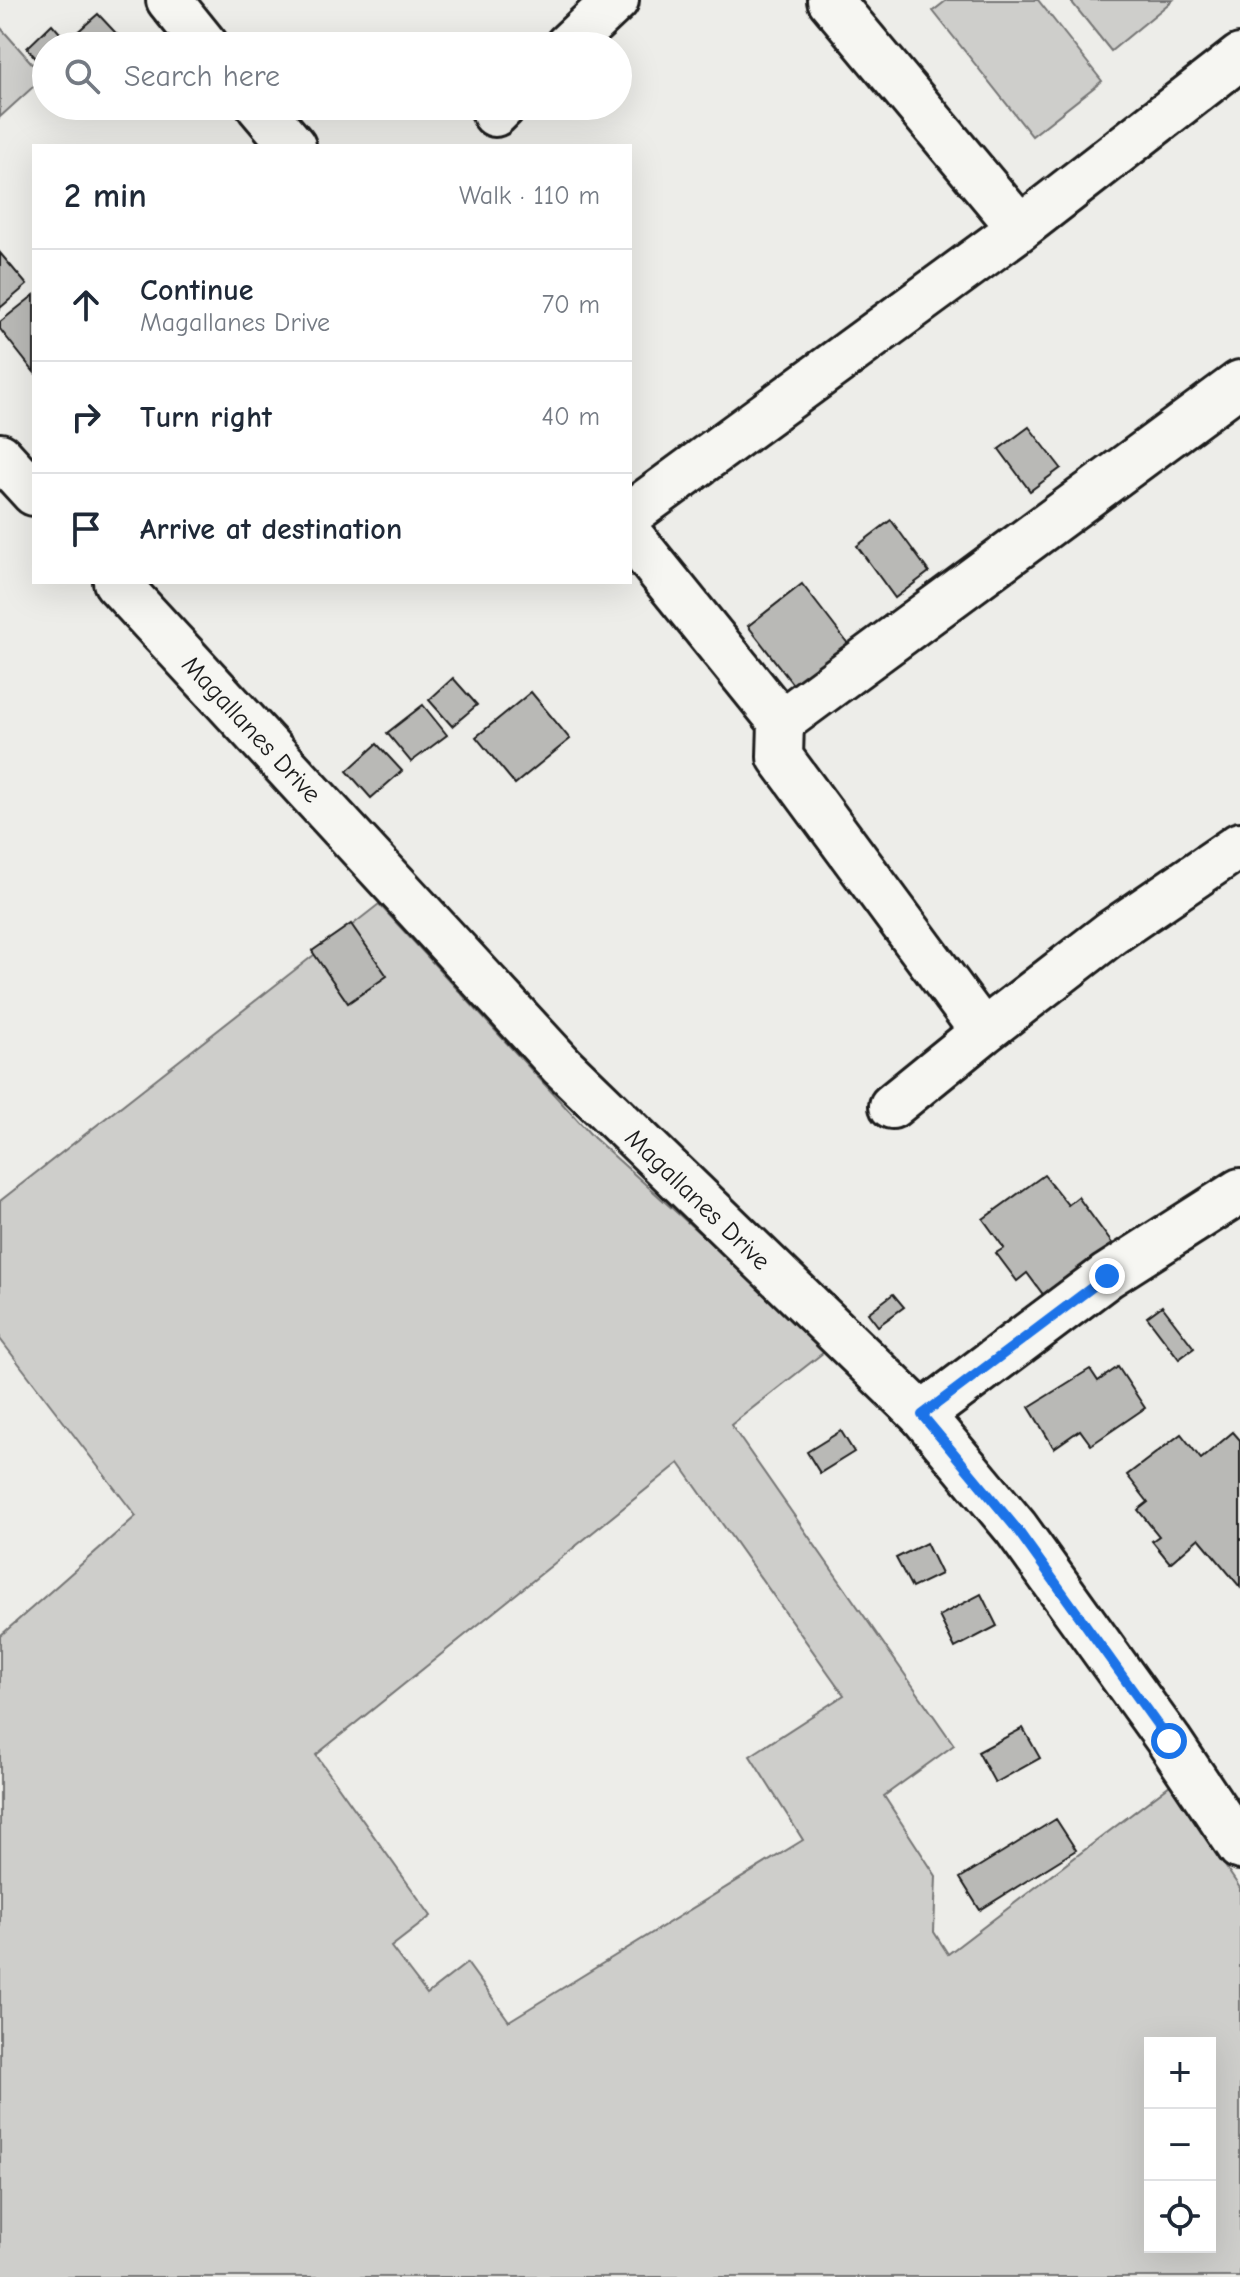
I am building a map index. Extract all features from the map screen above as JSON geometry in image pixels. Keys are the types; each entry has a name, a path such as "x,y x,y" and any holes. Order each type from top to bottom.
{"street":[{"path":"169,0 195,32"},
{"path":"582,32 616,0"},
{"path":"830,0 1020,228"},
{"path":"632,513 1020,228 1240,57"},
{"path":"271,120 291,144"},
{"path":"781,722 1240,383"},
{"path":"0,456 32,491"},
{"path":"632,537 781,722 780,757 983,1032"},
{"name":"Magallanes Drive","path":"118,584 562,1066 922,1415 1016,1528 1169,1741 1240,1847"},
{"path":"892,1106 1111,933 1240,845"},
{"path":"922,1415 1107,1276 1240,1191"}],"shaded area":[{"path":"947,0 1038,0 1102,81 1032,136 933,11"},
{"path":"1070,0 1173,0 1111,51"},
{"path":"0,27 32,63 32,88 0,117"},
{"path":"379,904 593,1137 828,1349 731,1425 954,1745 884,1796 936,1876 934,1932 948,1954 1170,1785 1240,1888 1240,2277 0,2277 0,1636 136,1516 0,1339 0,1201","holes":["679,1463 844,1695 750,1756 803,1840 509,2021 467,1963 427,1994 391,1947 431,1916 316,1755"]}],"building":[{"path":"98,14 115,32 77,32"},
{"path":"52,24 59,32 44,32"},
{"path":"0,253 27,285 0,308"},
{"path":"32,297 32,369 0,329 0,322"},
{"path":"1029,427 1061,468 1030,491 999,449"},
{"path":"891,520 929,572 895,598 857,546"},
{"path":"802,584 849,645 795,687 748,626"},
{"path":"453,678 477,705 452,726 429,700"},
{"path":"531,692 570,739 515,784 476,737"},
{"path":"423,705 447,735 411,762 387,733"},
{"path":"377,744 402,771 371,798 347,771"},
{"path":"351,924 387,976 348,1003 312,951"},
{"path":"1044,1175 1068,1205 1078,1197 1114,1246 1045,1297 1027,1273 1017,1281 996,1253 1004,1248 983,1219"},
{"path":"893,1294 904,1307 878,1326 868,1313"},
{"path":"1162,1306 1194,1348 1179,1359 1147,1317"},
{"path":"1118,1367 1145,1408 1091,1445 1080,1430 1054,1448 1029,1407 1090,1369 1098,1381"},
{"path":"841,1431 854,1452 820,1473 807,1452"},
{"path":"1233,1432 1240,1440 1240,1587 1199,1538 1170,1563 1152,1541 1159,1536 1138,1510 1148,1502 1127,1475 1181,1434 1201,1459"},
{"path":"926,1543 941,1574 912,1588 896,1558"},
{"path":"981,1594 997,1626 955,1648 939,1616"},
{"path":"1023,1728 1040,1758 995,1783 978,1752"},
{"path":"1056,1819 1076,1850 980,1910 960,1878"}],"route":[{"path":"1107,1276 922,1415 1016,1528 1169,1741"}]}
